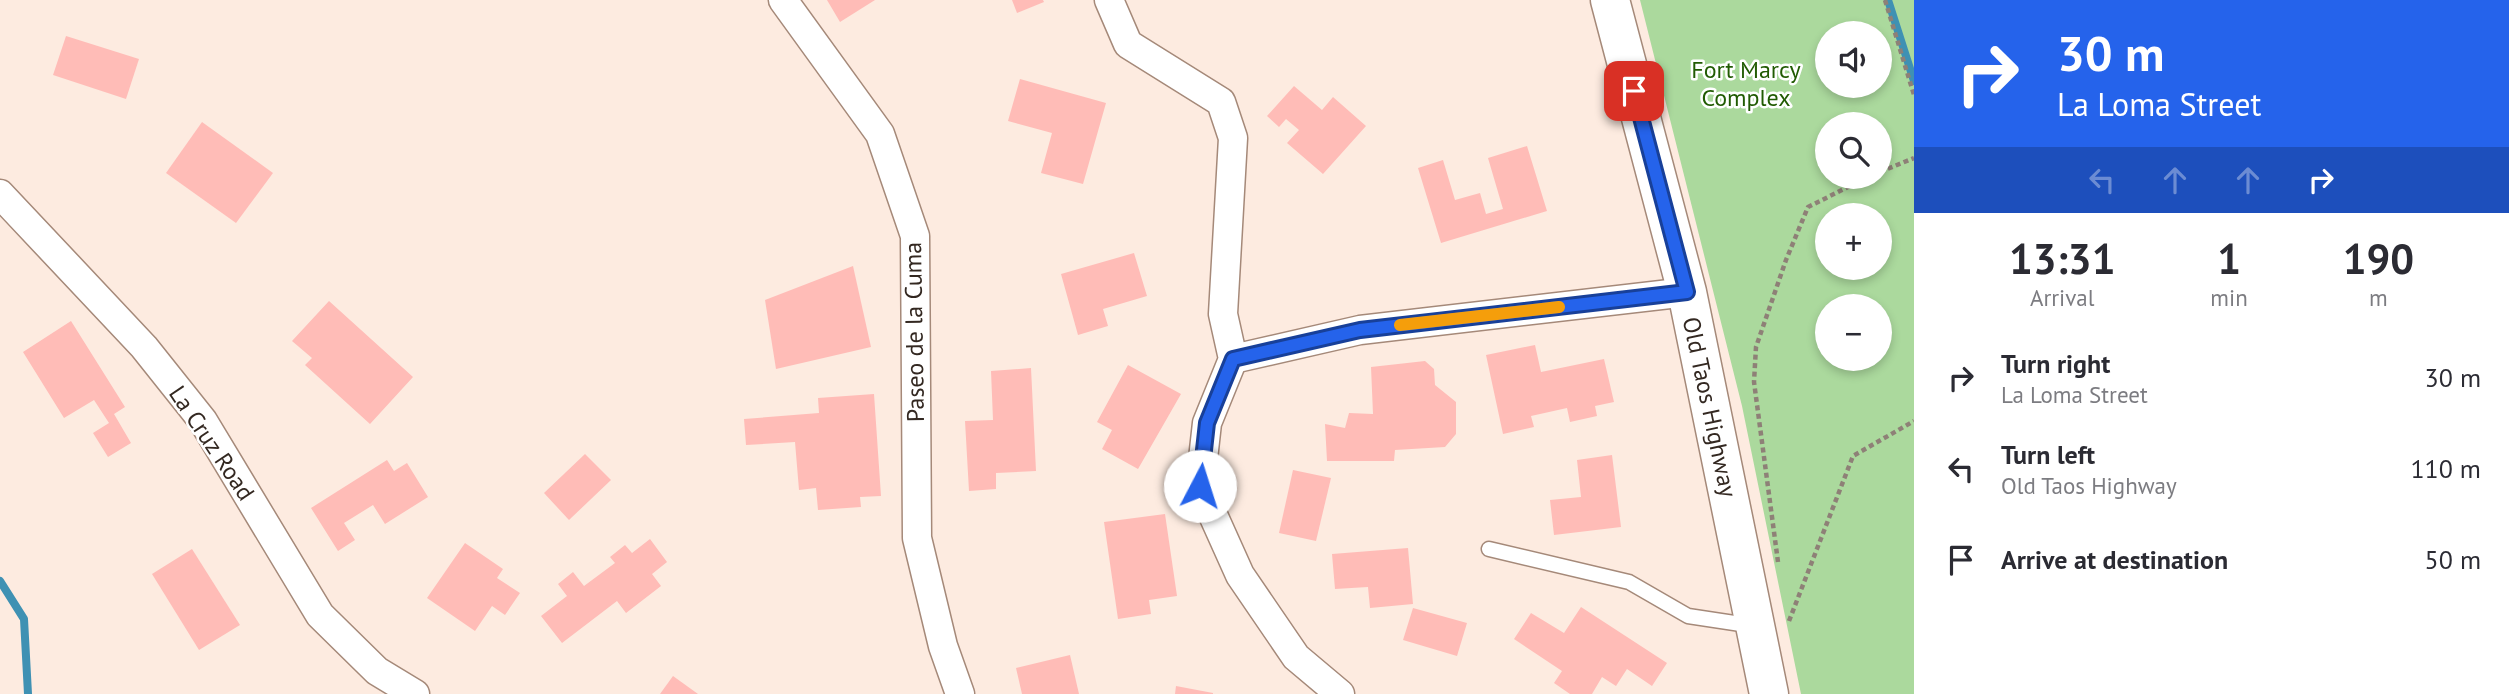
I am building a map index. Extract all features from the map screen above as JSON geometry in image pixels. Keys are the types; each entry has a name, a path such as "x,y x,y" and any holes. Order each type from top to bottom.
{"street":[{"name":"Paseo de la Cuma","path":"783,0 880,134 915,236 917,538 943,646 960,694"},
{"path":"1109,0 1128,44 1221,102 1233,138 1223,314 1233,359 1207,423 1200,486 1247,585 1296,657 1340,694"},
{"name":"Old Taos Highway","path":"1610,0 1770,619 1769,694"},
{"name":"La Cruz Road","path":"0,194 144,347 203,421 320,615 377,671 415,694"},
{"path":"1233,359 1360,330 1687,292"}],"lane":[{"path":"1489,549 1629,582 1688,616 1770,619"}],"path":[{"path":"1885,0 1914,95"},
{"path":"1892,167 1913,159"},
{"path":"1780,571 1754,382 1756,347 1786,260 1808,207 1844,189"},
{"path":"1770,619 1788,625 1853,456 1914,421"}],"green space":[{"name":"Fort Marcy Complex","path":"1640,0 1914,0 1914,694 1801,694 1742,406"}],"building":[{"path":"827,0 875,0 840,22"},
{"path":"1012,0 1043,0 1044,2 1017,13"},
{"path":"66,36 139,59 126,99 53,75"},
{"path":"1020,79 1106,103 1083,184 1041,173 1052,133 1008,121"},
{"path":"1294,86 1322,110 1333,97 1366,126 1323,174 1287,143 1299,130 1286,119 1279,127 1267,116"},
{"path":"202,122 273,173 236,223 166,173"},
{"path":"1527,146 1547,211 1441,243 1418,168 1443,160 1455,200 1480,193 1486,214 1503,209 1488,158"},
{"path":"1134,253 1147,296 1103,309 1108,326 1078,335 1061,274"},
{"path":"853,266 871,347 776,369 765,300"},
{"path":"329,301 413,377 370,424 305,365 312,358 292,341"},
{"path":"71,321 125,407 114,414 131,443 108,457 93,433 109,423 94,400 64,418 23,352"},
{"path":"1535,345 1541,372 1604,359 1614,402 1595,406 1597,416 1570,422 1567,408 1531,416 1534,427 1503,434 1486,355"},
{"path":"1425,361 1434,369 1435,385 1456,402 1456,434 1445,447 1395,450 1394,461 1327,461 1325,424 1345,428 1349,413 1373,414 1371,367"},
{"path":"1128,365 1181,394 1138,469 1102,449 1112,430 1097,422"},
{"path":"1031,368 1036,471 996,473 996,489 969,491 965,421 993,420 991,371"},
{"path":"874,394 881,496 860,497 861,507 818,510 816,488 799,490 795,442 746,445 744,419 819,413 818,398"},
{"path":"585,454 611,480 569,520 544,493"},
{"path":"1612,455 1621,527 1554,535 1550,500 1581,497 1577,460"},
{"path":"387,460 394,471 407,463 428,497 385,524 373,505 344,523 355,540 338,551 311,508"},
{"path":"1293,470 1331,478 1316,541 1279,533"},
{"path":"1165,514 1177,596 1149,600 1151,614 1118,619 1104,522"},
{"path":"650,539 667,562 652,574 661,586 626,613 617,601 562,643 541,616 567,596 558,584 573,572 584,586 615,563 610,557 625,545 632,553"},
{"path":"465,543 503,569 497,578 520,593 505,615 492,606 475,631 427,598"},
{"path":"1408,548 1413,604 1370,608 1368,587 1335,589 1332,554"},
{"path":"192,549 240,625 199,650 152,574"},
{"path":"1581,607 1667,663 1652,686 1627,669 1616,686 1602,677 1592,694 1570,694 1554,683 1562,671 1514,639 1531,613 1564,633"},
{"path":"1413,608 1467,623 1457,656 1403,640"},
{"path":"1070,655 1079,694 1022,694 1016,668"},
{"path":"673,676 698,694 660,694"},
{"path":"1176,686 1213,693 1213,694 1175,694"}],"waterway":[{"path":"1888,0 1914,81"},
{"path":"0,581 24,619 28,694"}],"slow traffic":[{"path":"1400,325 1559,307"}],"route":[{"path":"1200,486 1207,423 1233,359 1360,330 1687,292 1634,91"}]}
